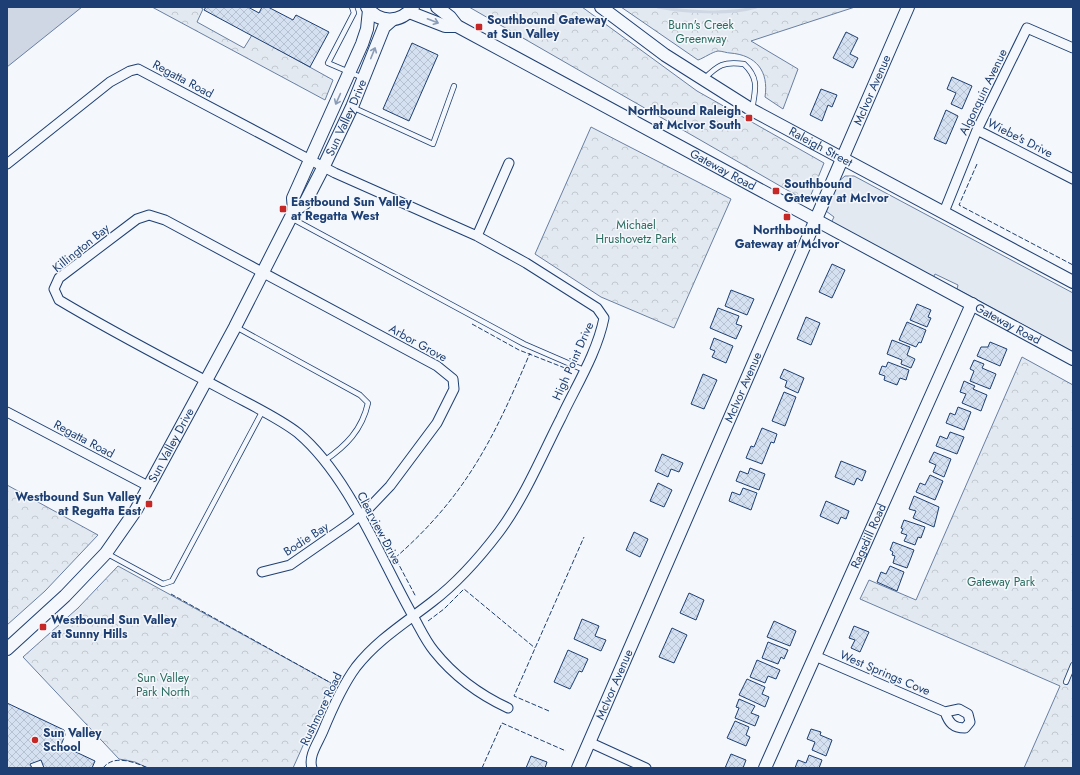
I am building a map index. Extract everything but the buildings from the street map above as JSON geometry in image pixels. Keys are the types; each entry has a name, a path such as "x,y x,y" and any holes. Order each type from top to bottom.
{"street":[{"name":"Gateway Road","path":"437,7 450,17 457,26 1073,359"},
{"name":"Raleigh Street","path":"600,7 665,55 752,110 1073,282"},
{"name":"McIvor Avenue","path":"578,768 908,7"},
{"name":"Sun Valley Drive","path":"317,164 367,29 368,8"},
{"path":"368,8 379,18 392,20"},
{"name":"Gateway Road","path":"392,20 411,10 445,26 457,26"},
{"name":"Sun Valley Drive","path":"7,648 66,596 106,553 150,487 235,327 292,214 293,198 317,164 352,107 384,27 392,20"},
{"name":"Algonquin Avenue","path":"944,212 977,130 1027,28 1073,48"},
{"name":"Regatta Road","path":"7,164 110,82 130,71 138,70 317,164"},
{"name":"Wiebe's Drive","path":"977,130 1073,179"},
{"path":"477,236 509,163"},
{"name":"High Point Drive","path":"317,164 477,236 526,263 597,308 604,318 602,329 584,370 522,498 471,566 433,601 413,616"},
{"name":"Killington Bay","path":"206,381 59,300 54,289 59,278 137,219 149,215 164,220 263,272"},
{"name":"Arbor Grove","path":"263,272 437,366 453,379 454,389 437,423 390,486 360,516"},
{"name":"Ragsdill Road","path":"765,768 972,304"},
{"name":"Clearview Drive","path":"206,381 298,433 324,461 348,495 424,636 445,664 472,687 491,700 508,708"},
{"name":"Regatta Road","path":"7,412 150,487"},
{"name":"Bodie Bay","path":"262,572 290,565 360,516"},
{"name":"Rushmore Road","path":"312,768 311,757 337,700 356,667 370,651 400,624 413,616"},
{"name":"West Springs Cove","path":"815,656 945,712"},
{"path":"589,742 646,768"}],"lane":[{"path":"352,7 354,13 328,64 363,78"},
{"path":"703,80 714,69 722,64 729,62 744,64 754,76 756,87 752,110"},
{"path":"352,107 433,144 454,86"},
{"path":"292,214 524,344 584,370"},
{"path":"235,327 360,395 368,403 366,414 352,439 343,448 324,461"},
{"path":"106,553 163,584 172,582 262,412"},
{"path":"1066,682 1073,665"}],"green space":[{"path":"152,7 200,7 203,9 197,22 244,48 252,35 333,80 325,100"},
{"path":"469,7 582,7 697,91 824,163 808,202"},
{"name":"Bunn's Creek Greenway","path":"621,7 855,7 751,41 798,69 783,109 765,97 766,88 763,72 754,61 739,54 718,51 698,60"},
{"name":"Michael Hrushovetz Park","path":"591,127 731,199 674,328 601,297 535,254"},
{"path":"845,176 854,176 1073,293 1073,352 957,289 958,285 935,274 933,278 831,223 834,217 826,211 838,182"},
{"name":"Gateway Park","path":"1022,357 1073,385 1073,768 1024,768 1060,686 860,599 869,580 916,600"},
{"path":"7,485 98,535 45,591 7,625"},
{"name":"Sun Valley Park North","path":"118,566 331,683 293,768 148,768 135,762 119,759 23,657 78,608"}],"shaded area":[{"path":"7,7 82,7 7,67"}],"waterway":[{"path":"658,7 707,12 745,10 756,7"}],"fence":[{"path":"977,164 959,205 1073,265"},
{"path":"472,324 519,350 570,370"},
{"path":"395,558 420,535 441,512 476,464 504,412 530,353"},
{"path":"380,529 416,597"},
{"path":"549,711 514,696 584,537"},
{"path":"428,621 444,609 464,589 535,648"},
{"path":"171,594 331,683"},
{"path":"482,768 502,723 566,751"},
{"path":"103,768 113,761 118,760 124,760 148,768"}],"place":[{"name":"Southbound Gateway at Sun Valley","path":"479,27"},
{"name":"Northbound Raleigh at McIvor South","path":"749,118"},
{"name":"Southbound Gateway at McIvor","path":"776,191"},
{"name":"Eastbound Sun Valley at Regatta West","path":"283,209"},
{"name":"Northbound Gateway at McIvor","path":"787,217"},
{"name":"Westbound Sun Valley at Regatta East","path":"149,504"},
{"name":"Westbound Sun Valley at Sunny Hills","path":"43,627"},
{"name":"Sun Valley School","path":"35,740"}]}
